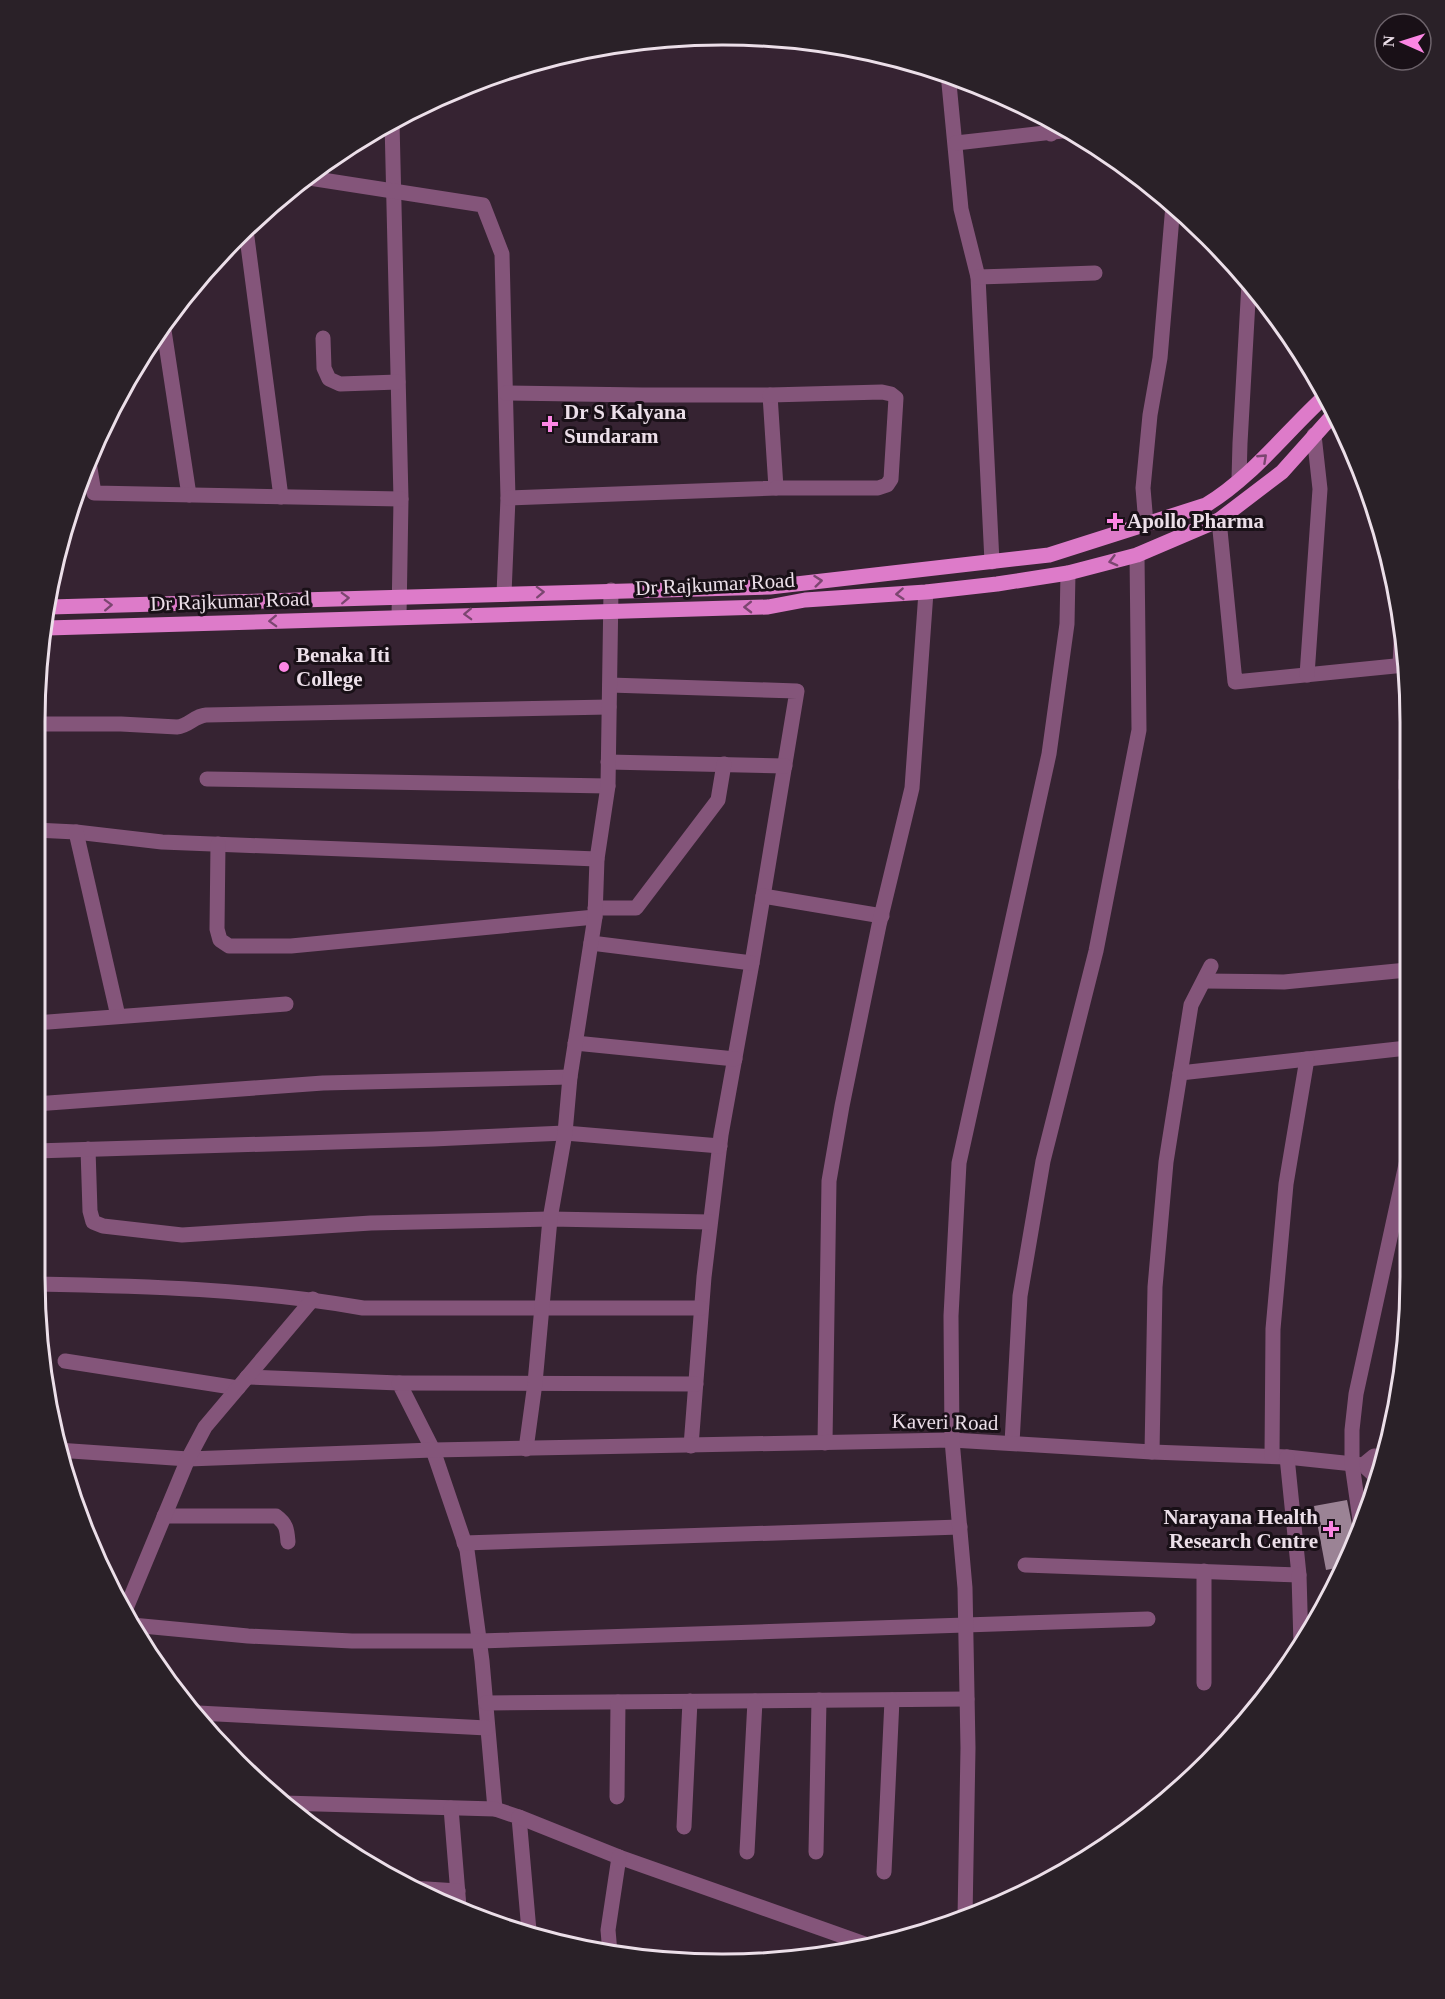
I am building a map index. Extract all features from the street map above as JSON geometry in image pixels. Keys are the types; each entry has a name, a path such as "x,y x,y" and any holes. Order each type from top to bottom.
{"main road":[{"name":"Dr Rajkumar Road","path":"55,607 770,587 1049,555 1206,505 1219,497 1269,453 1319,402"},
{"name":"Dr Rajkumar Road","path":"52,628 768,606 806,600 926,592 1068,573 1137,555 1219,520 1282,472 1328,420"}],"street":[{"path":"949,85 961,209 978,277 992,562"},
{"path":"956,143 1044,127"},
{"path":"392,132 401,499 399,617"},
{"path":"318,179 483,205 502,254 508,498 504,594"},
{"path":"1146,524 1143,488 1150,415 1160,358 1172,216"},
{"path":"247,239 281,497"},
{"path":"978,277 1095,273"},
{"path":"1239,479 1248,296"},
{"path":"165,338 189,495"},
{"path":"323,338 324,368 329,379 340,384 398,382"},
{"path":"506,393 642,395 882,392 891,393 896,398 891,479 887,485 878,488 776,488 508,498"},
{"path":"770,394 776,488"},
{"path":"1307,675 1320,489 1314,435"},
{"path":"91,477 94,493 401,499"},
{"path":"1219,520 1235,682 1398,665"},
{"path":"1012,1443 1020,1296 1043,1161 1096,951 1139,730 1137,555"},
{"path":"965,1908 968,1748 966,1624 952,1440 951,1316 959,1163 1006,958 1049,754 1067,624 1068,573"},
{"path":"526,1449 535,1383 550,1219 565,1133 570,1077 591,943 595,913 597,859 608,786 610,590"},
{"path":"825,1443 829,1181 842,1106 882,916 912,788 926,592"},
{"path":"610,685 797,691 720,1146 701,1308 691,1446"},
{"path":"45,724 185,727 198,716 206,715 609,706"},
{"path":"608,762 785,766"},
{"path":"218,844 217,929 220,940 229,946 291,946 636,908 718,800 724,764"},
{"path":"207,779 608,786"},
{"path":"45,831 162,842 597,859"},
{"path":"76,832 118,1016"},
{"path":"763,896 882,916"},
{"path":"591,943 752,963"},
{"path":"1152,1452 1155,1287 1166,1162 1191,1005 1212,966"},
{"path":"1204,981 1284,982 1400,971"},
{"path":"45,1022 286,1004"},
{"path":"575,1043 735,1059"},
{"path":"1180,1073 1400,1049"},
{"path":"1301,1629 1299,1575 1280,1456 1273,1329 1286,1184 1307,1059"},
{"path":"45,1103 323,1083 570,1077"},
{"path":"45,1151 565,1133 720,1146"},
{"path":"88,1149 90,1211 93,1222 103,1226 182,1235 371,1223 550,1219 710,1222"},
{"path":"1359,1506 1358,1464 1352,1430 1356,1394 1400,1192"},
{"path":"45,1284 155,1287 313,1299 363,1308 701,1308"},
{"path":"129,1602 188,1459 205,1427 313,1299"},
{"path":"65,1361 243,1382 696,1384"},
{"path":"399,1383 434,1450 464,1543 480,1641 495,1809"},
{"name":"Kaveri Road","path":"68,1451 188,1459 434,1450 952,1440 1152,1452 1280,1456 1358,1464 1371,1473"},
{"name":"Kaveri Road","path":"1358,1464 1376,1456"},
{"path":"164,1516 276,1516 284,1522 288,1542"},
{"path":"464,1543 960,1527"},
{"path":"1025,1564 1299,1575"},
{"path":"1204,1571 1204,1683"},
{"path":"142,1625 283,1638 352,1641 480,1641 1148,1619"},
{"path":"486,1703 967,1699"},
{"path":"816,1852 819,1700"},
{"path":"884,1872 892,1700"},
{"path":"684,1827 690,1701"},
{"path":"747,1852 755,1701"},
{"path":"617,1797 618,1702"},
{"path":"205,1713 487,1728"},
{"path":"297,1803 495,1809 619,1857 856,1941"},
{"path":"452,1808 459,1900"},
{"path":"519,1817 528,1925"},
{"path":"609,1944 608,1930 619,1857"},
{"path":"435,1890 458,1891"}],"building":[{"path":"1347,1500 1352,1525 1333,1569 1326,1570 1314,1506"}],"place":[{"name":"Dr S Kalyana Sundaram","path":"550,424"},
{"name":"Apollo Pharma","path":"1115,521"},
{"name":"Benaka Iti College","path":"284,667"},
{"name":"Narayana Health Research Centre","path":"1331,1529"}]}
